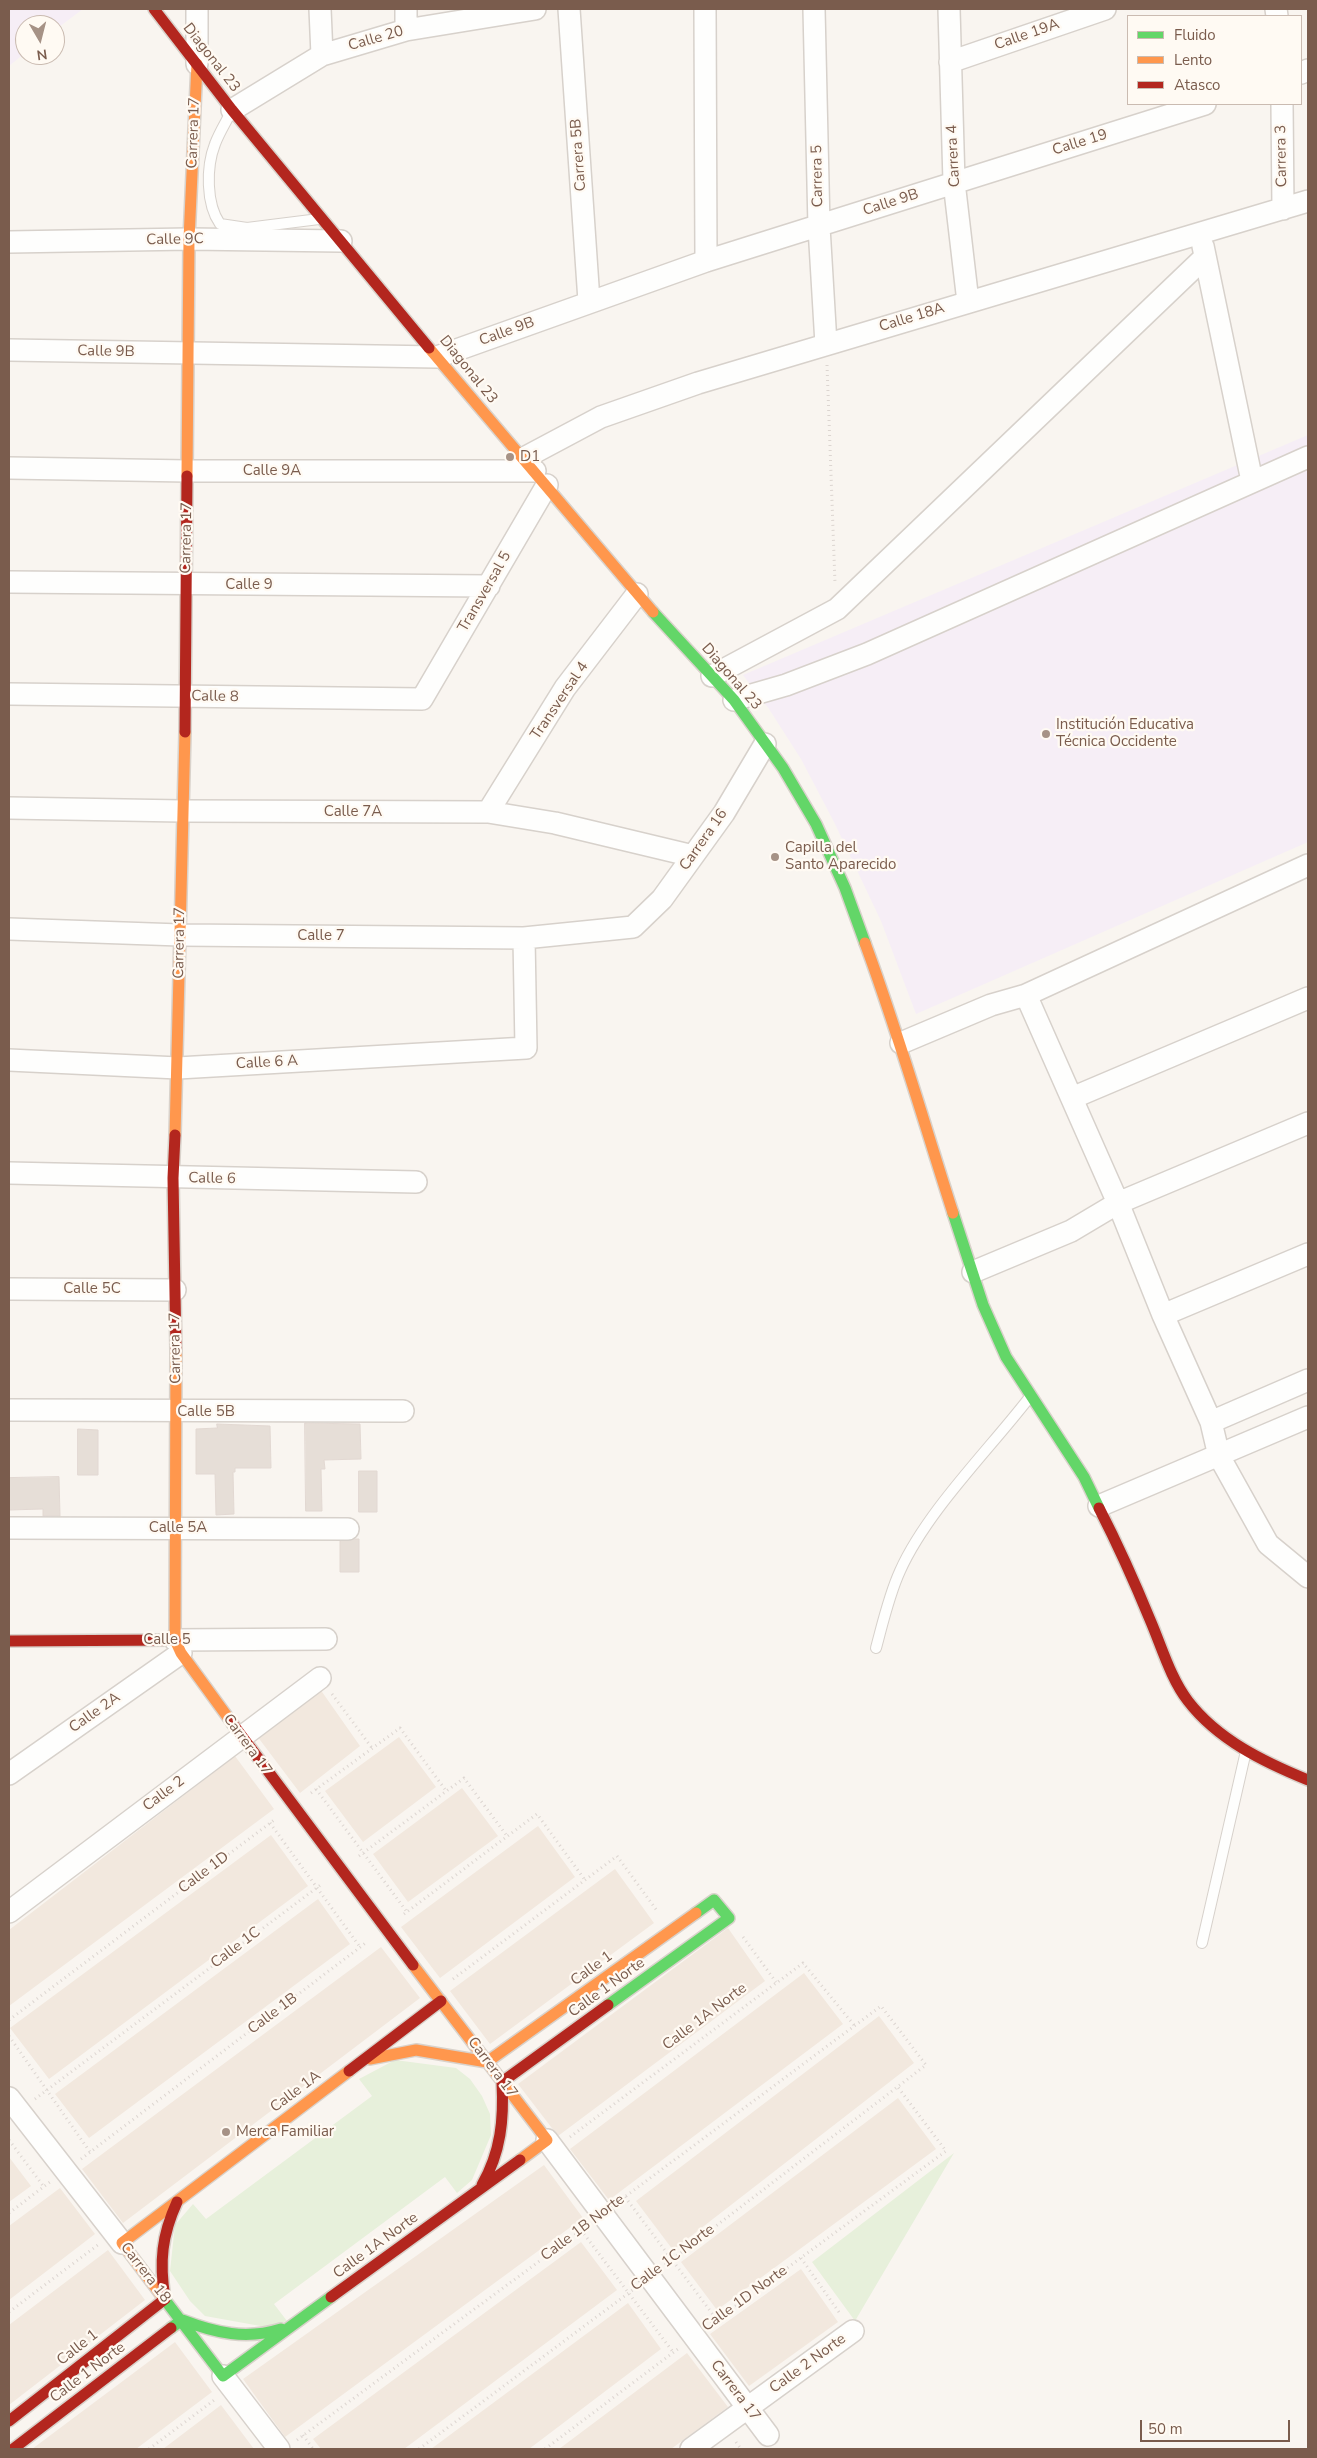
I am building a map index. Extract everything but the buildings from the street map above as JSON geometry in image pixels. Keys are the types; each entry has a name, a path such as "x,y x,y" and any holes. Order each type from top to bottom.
{"street":[{"name":"Diagonal 23","path":"154,9 232,110 504,438 535,471 638,594 734,700 783,768 816,824 845,888 901,1044 917,1101 983,1305 1006,1357 1080,1470 1127,1564 1172,1672 1188,1701 1222,1736 1278,1768 1308,1780"},
{"path":"197,64 198,9"},
{"path":"320,9 322,55"},
{"path":"406,9 406,30"},
{"name":"Calle 20","path":"232,110 322,55 406,30 509,11 535,9"},
{"name":"Carrera 5B","path":"569,9 589,301"},
{"path":"705,9 706,261"},
{"name":"Carrera 5","path":"814,9 819,227 826,344"},
{"name":"Carrera 4","path":"949,9 954,182 968,302"},
{"name":"Calle 19A","path":"950,62 1105,9"},
{"name":"Carrera 17","path":"197,64 190,239 186,696 182,812 178,1068 173,1178 177,1412 175,1528 178,1646 292,1806 650,2276 768,2435"},
{"name":"Calle 19","path":"954,182 1202,105"},
{"name":"Carrera 3","path":"1282,105 1283,209"},
{"name":"Calle 9B","path":"9,350 437,357 589,301 706,261 819,227 954,182"},
{"name":"Calle 18A","path":"535,471 568,434 636,404 826,344 1308,201"},
{"path":"1200,233 1252,481"},
{"name":"Calle 9C","path":"9,242 190,239 341,241"},
{"path":"712,676 836,609 1205,257"},
{"path":"734,700 786,685 867,654 1308,457"},
{"name":"Calle 9A","path":"9,468 188,471 535,471"},
{"name":"Transversal 5","path":"422,699 489,586 535,471"},
{"name":"Calle 9","path":"9,582 186,585 489,586"},
{"name":"Transversal 4","path":"488,812 565,688 638,594"},
{"name":"Calle 8","path":"9,694 422,699"},
{"name":"Carrera 16","path":"633,927 662,899 728,806 766,744"},
{"name":"Calle 7A","path":"9,808 182,812 488,812 555,824 693,856"},
{"path":"901,1044 991,1005 1026,995 1308,865"},
{"name":"Calle 7","path":"9,929 180,935 524,938 633,927"},
{"name":"Calle 6 A","path":"9,1060 178,1068 526,1048 524,938"},
{"path":"1026,995 1118,1203 1163,1315 1211,1422 1219,1456 1268,1544 1308,1577"},
{"path":"1072,1098 1308,998"},
{"path":"973,1272 1071,1231 1118,1203 1308,1123"},
{"name":"Calle 6","path":"9,1173 416,1182"},
{"path":"1163,1315 1308,1254"},
{"name":"Calle 5C","path":"9,1289 175,1290"},
{"path":"1211,1422 1308,1380"},
{"name":"Calle 5B","path":"9,1410 177,1412 403,1411"},
{"path":"1099,1506 1308,1417"},
{"name":"Calle 5A","path":"9,1528 348,1529"},
{"name":"Calle 5","path":"9,1640 178,1646 326,1639"},
{"name":"Calle 2A","path":"9,1774 178,1646"},
{"name":"Calle 2","path":"9,1912 320,1678"},
{"name":"Calle 1","path":"488,2062 714,1900 729,1918"},
{"name":"Calle 1 Norte","path":"502,2082 729,1918"},
{"name":"Calle 1A","path":"118,2238 177,2201 361,2061 438,1997"},
{"path":"361,2061 392,2053 416,2050 441,2052 488,2062"},
{"path":"479,2190 492,2170 500,2148 503,2127 502,2082"},
{"name":"Carrera 18","path":"14,2104 166,2299 227,2382 284,2447"},
{"name":"Calle 1A Norte","path":"227,2382 294,2325 479,2190 550,2145"},
{"path":"166,2299 159,2268 161,2244 177,2201"},
{"name":"Calle 1","path":"9,2420 166,2299"},
{"path":"182,2320 219,2334 245,2336 268,2334 294,2325"},
{"name":"Calle 1 Norte","path":"13,2449 182,2320"},
{"name":"Calle 2 Norte","path":"691,2449 853,2331"}],"lane":[{"path":"232,110 214,144 209,170 214,215 220,224 247,228 322,218"},
{"path":"876,1648 899,1572 916,1541 937,1512 1032,1395"},
{"path":"1202,1942 1247,1750"}],"path":[{"path":"826,344 836,609"},
{"path":"320,1678 372,1748"},
{"name":"Calle 1D","path":"9,2020 292,1806 400,1728 447,1792"},
{"name":"Calle 1C","path":"14,2104 47,2090 464,1778 507,1836"},
{"path":"316,1789 407,1912"},
{"name":"Calle 1B","path":"9,2214 537,1814 585,1880"},
{"path":"270,1823 360,1947"},
{"path":"438,1997 617,1856 671,1931"},
{"path":"729,1918 777,1982"},
{"name":"Calle 1A Norte","path":"550,2145 803,1963 854,2025"},
{"name":"Calle 1B Norte","path":"284,2447 303,2435 603,2214 881,2006 926,2065"},
{"path":"9,2036 90,2152"},
{"name":"Calle 1C Norte","path":"419,2449 629,2292 926,2065"},
{"name":"Calle 1D Norte","path":"545,2449 694,2336 946,2151 897,2086"},
{"path":"9,2140 44,2187"},
{"path":"626,2197 717,2320"},
{"path":"581,2230 673,2352"},
{"path":"9,2312 118,2238"},
{"path":"801,2258 853,2331"},
{"path":"149,2449 227,2382"},
{"path":"303,2435 314,2449"}],"shaded area":[{"path":"9,9 83,9 65,22 65,15 15,15 15,61 9,66"},
{"name":"Institución Educativa Técnica Occidente","path":"1308,435 1308,842 916,1014 881,921 834,822 801,759 769,709 743,675"},
{"path":"320,1689 360,1746 300,1793 257,1736"},
{"path":"399,1737 436,1787 363,1842 325,1791"},
{"path":"235,1756 274,1809 9,2006 9,1930"},
{"path":"462,1788 498,1836 408,1902 373,1854"},
{"path":"538,1826 575,1877 440,1978 401,1927"},
{"path":"271,1835 308,1886 49,2079 10,2028"},
{"path":"615,1869 654,1923 490,2044 450,1991"},
{"path":"318,1899 350,1944 89,2138 55,2094"},
{"path":"728,1928 765,1981 558,2136 518,2084"},
{"path":"381,1947 420,1998 123,2223 82,2169"},
{"path":"804,1973 843,2024 609,2200 570,2149"},
{"path":"879,2016 914,2063 673,2250 636,2201"},
{"path":"898,2098 936,2149 717,2310 681,2262"},
{"path":"9,2157 31,2186 9,2202"},
{"path":"544,2165 583,2218 285,2437 243,2379"},
{"path":"60,2188 95,2234 9,2300 9,2226"},
{"path":"581,2242 617,2290 404,2449 321,2449 313,2439"},
{"path":"108,2250 145,2300 9,2405 9,2325"},
{"path":"801,2269 838,2322 749,2386 710,2334"},
{"path":"628,2303 661,2349 529,2449 431,2449"},
{"path":"175,2342 212,2392 136,2449 32,2449"},
{"path":"687,2353 728,2407 671,2449 559,2449"},
{"path":"221,2405 254,2449 163,2449"}],"green space":[{"path":"395,2060 456,2068 470,2079 482,2096 490,2114 491,2135 472,2180 457,2193 445,2177 274,2304 287,2321 266,2327 205,2316 190,2301 170,2271 175,2225 193,2204 206,2219 372,2096 359,2079"},
{"path":"954,2153 855,2321 812,2262"}],"traffic: fast":[{"path":"653,612 734,700 783,768 816,824 845,888 865,943"},
{"path":"953,1213 983,1305 1006,1357 1084,1477 1099,1508"},
{"path":"608,2005 729,1918 714,1900 696,1913"},
{"path":"162,2296 223,2376 331,2297"},
{"path":"171,2328 182,2320 231,2334 256,2334 281,2329"}],"traffic: slow":[{"path":"187,476 189,239 197,64"},
{"path":"429,348 653,612"},
{"path":"175,1135 185,732"},
{"path":"865,943 900,1044 953,1213"},
{"path":"176,1351 175,1640 181,1653 232,1723"},
{"path":"370,2059 416,2050 487,2062 696,1913"},
{"path":"413,1965 547,2140 520,2160"},
{"path":"162,2296 122,2243 349,2071"}],"traffic: jam":[{"path":"154,9 232,110 429,348"},
{"path":"185,732 187,476"},
{"path":"175,1135 173,1178 176,1351"},
{"path":"1099,1508 1133,1579 1172,1673 1188,1701 1213,1727 1243,1748 1275,1766 1308,1780"},
{"path":"9,1641 175,1640"},
{"path":"232,1723 413,1965"},
{"path":"349,2071 441,2001"},
{"path":"482,2185 493,2160 500,2135 502,2122 502,2082 608,2005"},
{"path":"331,2297 520,2160"},
{"path":"165,2298 162,2272 163,2249 168,2226 177,2202"},
{"path":"9,2421 165,2299"},
{"path":"13,2449 171,2328"}],"place":[{"name":"D1","path":"510,457"},
{"name":"Institución Educativa Técnica Occidente","path":"1046,734"},
{"name":"Capilla del Santo Aparecido","path":"775,857"},
{"name":"Merca Familiar","path":"226,2132"}]}
